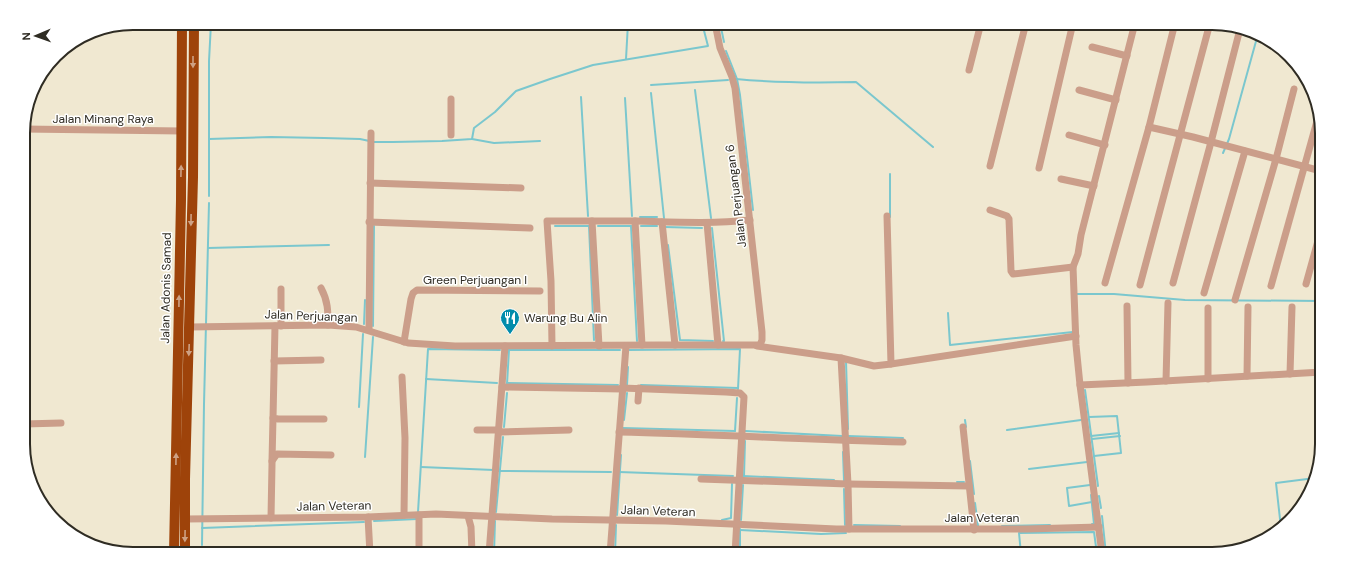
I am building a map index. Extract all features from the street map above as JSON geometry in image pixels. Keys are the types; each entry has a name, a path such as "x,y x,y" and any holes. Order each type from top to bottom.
{"highway":[{"name":"Jalan Adonis Samad","path":"175,547 181,480 182,30"},
{"path":"185,547 186,519 181,480 190,327 194,30"},
{"path":"181,200 192,199"}],"street":[{"name":"Jalan Perjuangan 6","path":"716,30 720,48 735,88 762,332 759,345"},
{"path":"969,70 979,30"},
{"path":"990,166 1024,30"},
{"path":"1038,168 1071,30"},
{"path":"1101,547 1080,385 1073,266 1078,254 1081,235 1133,30"},
{"path":"1105,283 1149,128 1173,30"},
{"path":"1140,285 1208,30"},
{"path":"1173,282 1212,142 1239,34"},
{"path":"1092,47 1127,56"},
{"path":"1235,300 1276,159 1294,89"},
{"path":"1079,90 1116,100"},
{"path":"451,100 451,135"},
{"path":"1149,128 1181,134 1315,168"},
{"name":"Jalan Minang Raya","path":"30,129 182,131"},
{"path":"1271,286 1315,130"},
{"path":"369,330 371,133"},
{"path":"1069,135 1105,145"},
{"path":"1204,293 1245,151"},
{"path":"1061,178 1094,186"},
{"path":"370,183 521,188"},
{"path":"990,210 1006,216 1009,219 1011,271 1013,274 1073,266"},
{"path":"887,216 892,364"},
{"path":"552,346 551,281 547,221 707,223 750,220"},
{"path":"592,221 599,346"},
{"path":"635,221 642,345"},
{"path":"369,222 530,228"},
{"path":"662,222 675,345"},
{"path":"707,223 718,345"},
{"path":"1306,284 1315,252"},
{"path":"321,288 326,297 328,325"},
{"path":"271,518 274,361 281,289"},
{"name":"Green Perjuangan I","path":"404,342 411,299 417,290 540,291"},
{"path":"1166,381 1168,303"},
{"path":"1127,306 1128,383"},
{"path":"1247,376 1248,307"},
{"path":"1290,374 1292,307"},
{"path":"1208,308 1208,379"},
{"name":"Jalan Perjuangan","path":"190,327 328,325 356,327 404,342 455,346 759,345 841,358 874,366 1076,336"},
{"path":"489,547 505,346"},
{"path":"610,547 626,346"},
{"path":"841,358 849,529"},
{"path":"274,361 321,360"},
{"path":"1080,385 1315,372"},
{"path":"402,378 405,438 404,515"},
{"path":"502,388 639,388 740,393 744,396 740,436 735,547"},
{"path":"638,400 639,388"},
{"path":"273,418 324,419"},
{"path":"30,424 61,423"},
{"path":"963,428 974,530"},
{"path":"477,430 569,430"},
{"path":"619,432 695,433 903,442"},
{"path":"272,461 277,454 331,455"},
{"path":"701,479 969,486"},
{"path":"419,515 419,547"},
{"name":"Jalan Veteran","path":"186,519 419,515 612,520 849,529 974,530 1099,527"},
{"path":"468,516 471,527 472,547"},
{"path":"368,517 370,547"}],"waterway":[{"path":"209,196 209,61 211,30"},
{"path":"626,59 628,30"},
{"path":"209,139 271,137 360,139 374,142 472,139 474,128 495,112 516,91 593,65 708,46 704,30"},
{"path":"721,30 724,42"},
{"path":"1223,153 1229,139 1256,41"},
{"path":"726,51 737,79 740,95 753,210"},
{"path":"736,79 826,83 856,82 933,147"},
{"path":"651,85 728,80"},
{"path":"695,90 711,218"},
{"path":"651,93 664,218"},
{"path":"581,97 588,216"},
{"path":"625,98 632,216"},
{"path":"472,139 494,143 540,141"},
{"path":"890,174 890,217"},
{"path":"202,545 209,203"},
{"path":"640,217 657,217"},
{"path":"373,326 374,226"},
{"path":"555,226 589,226"},
{"path":"589,226 594,340"},
{"path":"598,226 631,226"},
{"path":"631,226 637,341"},
{"path":"641,226 657,226"},
{"path":"665,227 702,228"},
{"path":"712,228 723,341"},
{"path":"208,248 329,245"},
{"path":"668,245 680,340 713,341"},
{"path":"1077,294 1114,294 1185,300 1315,301"},
{"path":"364,324 365,300"},
{"path":"948,313 950,345 1073,332"},
{"path":"359,407 363,334"},
{"path":"365,457 373,337"},
{"path":"418,512 428,349 500,350"},
{"path":"628,350 740,349 738,389"},
{"path":"508,350 620,350"},
{"path":"507,384 509,350"},
{"path":"846,361 848,429"},
{"path":"627,385 628,367"},
{"path":"426,379 497,383"},
{"path":"507,383 618,385"},
{"path":"641,385 738,388"},
{"path":"1085,390 1098,486"},
{"path":"504,427 507,393"},
{"path":"624,420 627,393"},
{"path":"735,431 737,398"},
{"path":"1089,417 1117,416 1121,453 1094,456"},
{"path":"965,420 966,427"},
{"path":"1007,430 1081,420"},
{"path":"623,428 735,431"},
{"path":"745,431 842,436"},
{"path":"1091,436 1119,433"},
{"path":"848,436 903,438"},
{"path":"1092,439 1120,436"},
{"path":"496,512 503,437"},
{"path":"744,476 745,441"},
{"path":"843,452 844,481"},
{"path":"617,515 621,455"},
{"path":"970,461 974,494"},
{"path":"1029,469 1087,462"},
{"path":"421,467 494,470"},
{"path":"498,471 611,472"},
{"path":"619,472 733,476"},
{"path":"743,476 834,480"},
{"path":"1280,521 1276,483 1309,479"},
{"path":"957,482 964,482"},
{"path":"722,520 731,518 732,484"},
{"path":"741,520 743,485"},
{"path":"1090,485 1067,488 1069,506 1092,502"},
{"path":"844,489 845,525"},
{"path":"1091,495 1094,524 1092,524"},
{"path":"1099,496 1101,508"},
{"path":"975,503 978,526"},
{"path":"1102,516 1105,547"},
{"path":"374,521 417,519"},
{"path":"494,547 495,521"},
{"path":"202,528 364,522"},
{"path":"615,547 616,525"},
{"path":"854,525 900,526"},
{"path":"1002,526 1050,525"},
{"path":"740,529 740,547"},
{"path":"740,530 821,534 846,533"},
{"path":"1020,547 1019,533 1094,532 1096,547"}],"place":[{"name":"Warung Bu Alin","path":"510,335"}]}
